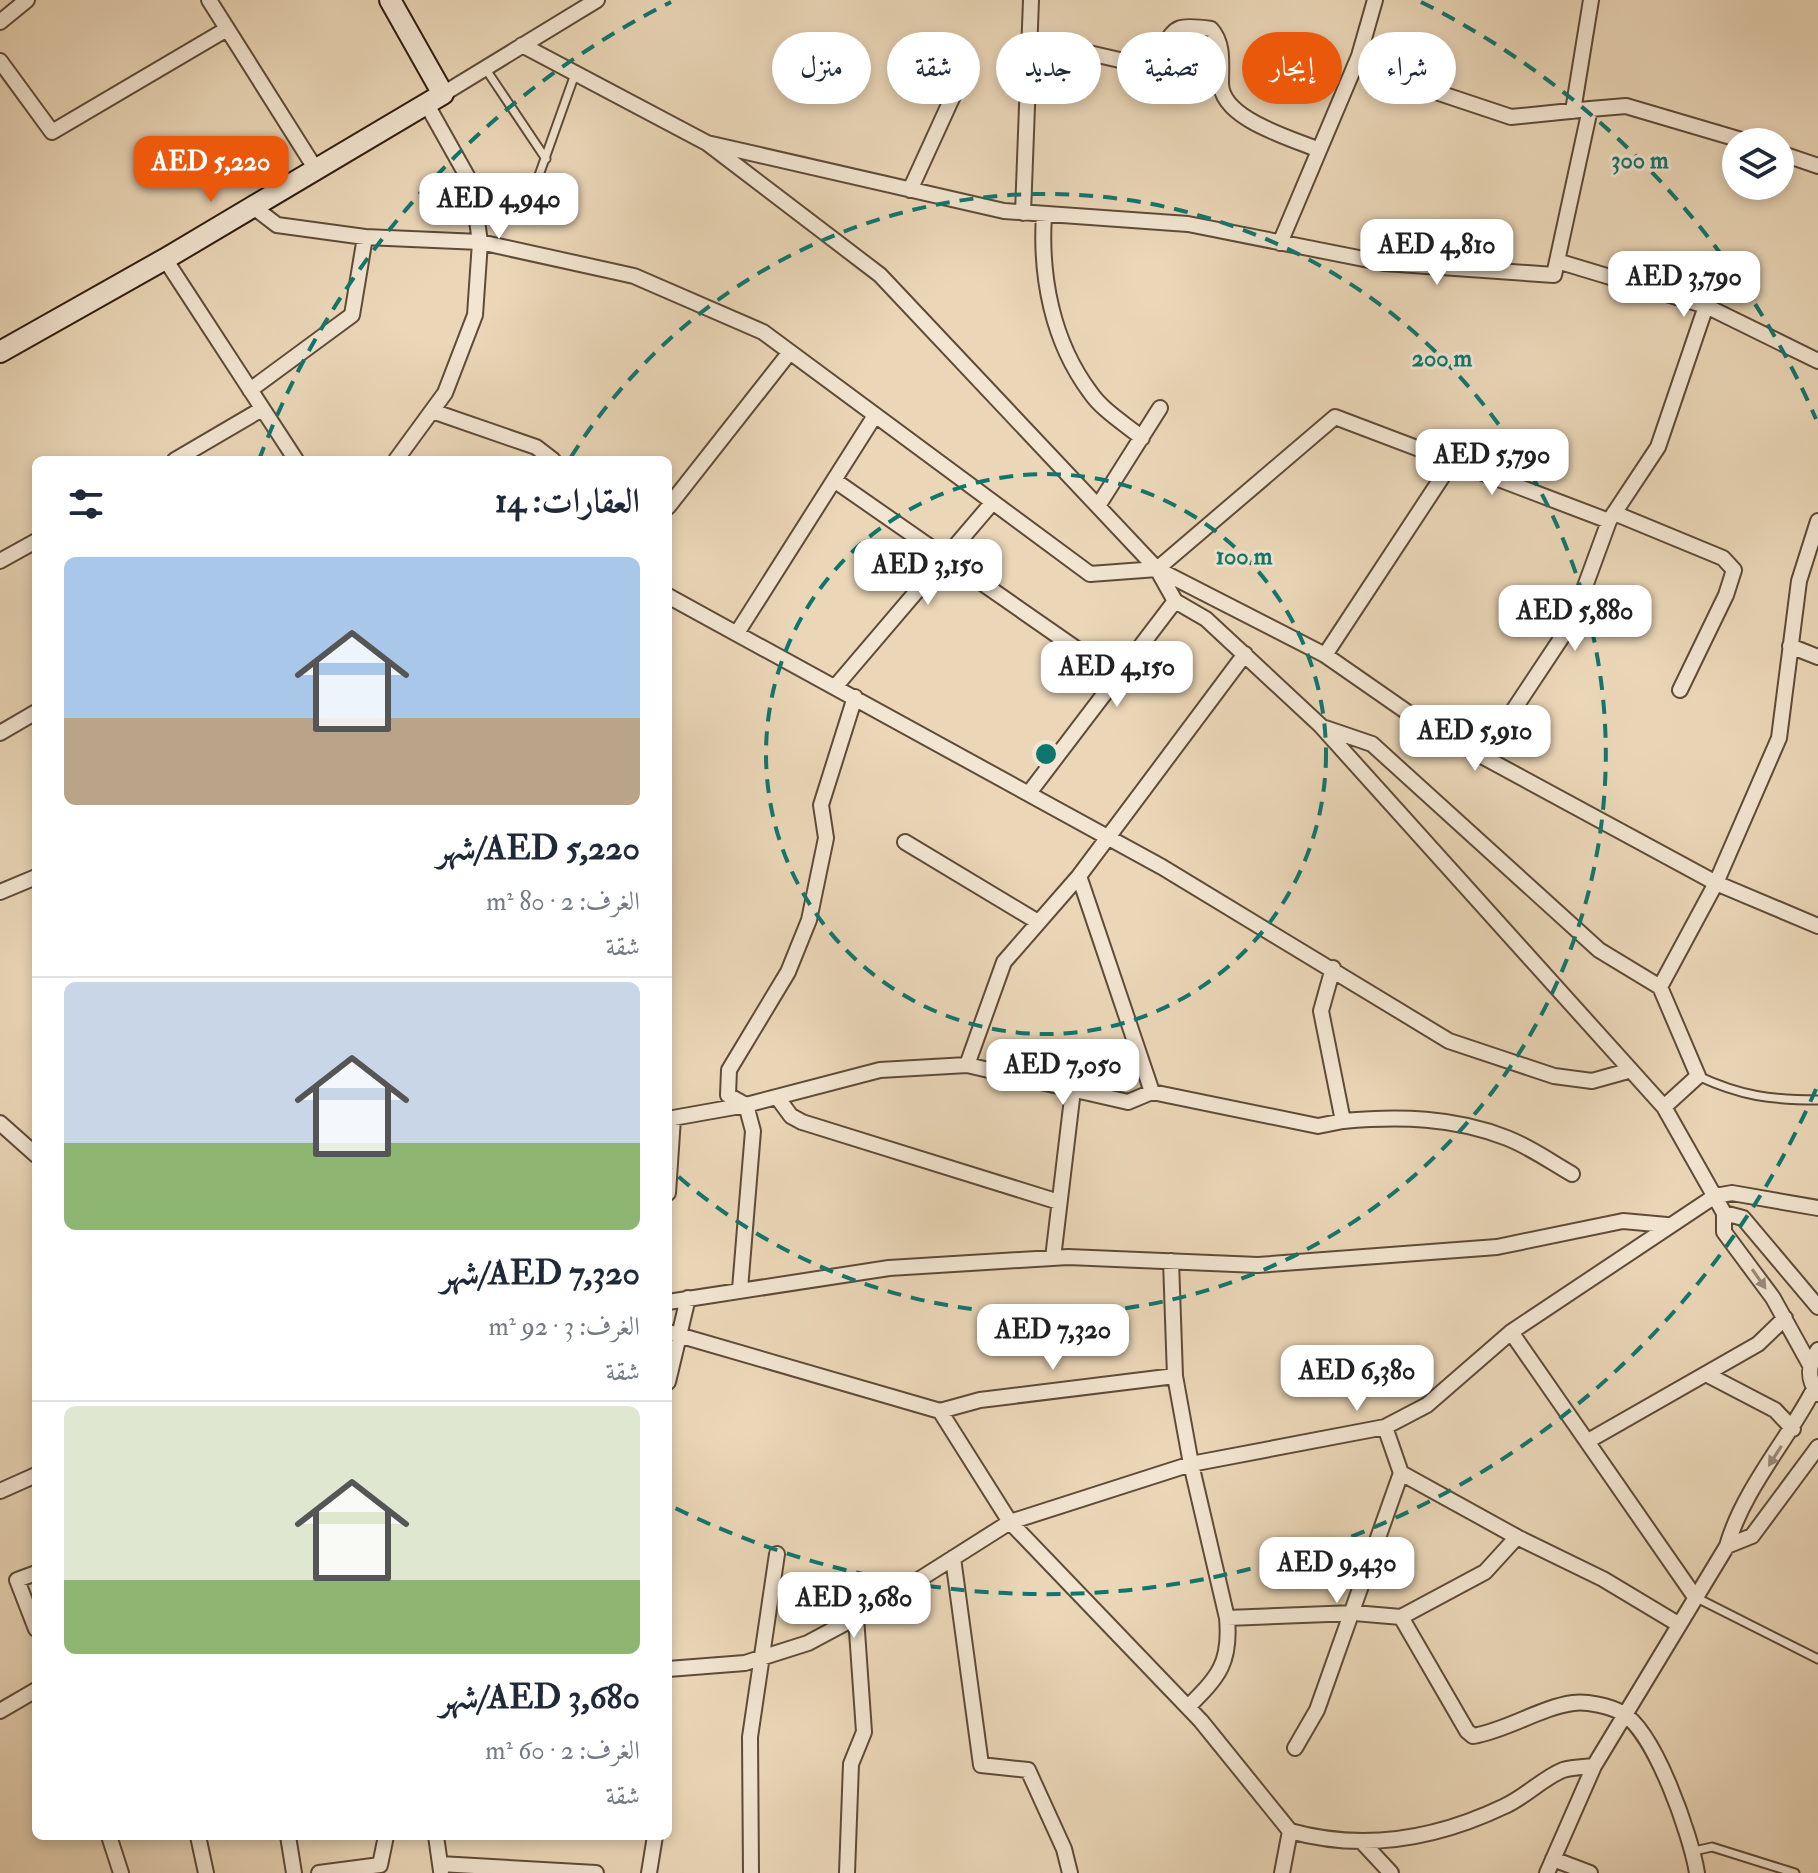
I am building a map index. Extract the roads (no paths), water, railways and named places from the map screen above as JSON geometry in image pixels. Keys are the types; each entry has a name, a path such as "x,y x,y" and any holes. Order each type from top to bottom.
{"main road":[{"path":"0,352 165,259 434,98 390,0"}],"street":[{"path":"0,22 27,0"},
{"path":"209,0 315,168"},
{"path":"399,456 445,393 475,315 480,242 472,185 434,98 597,0"},
{"path":"1029,32 1031,0"},
{"path":"1280,243 1355,65 1375,0"},
{"path":"1573,111 1591,0"},
{"path":"1101,56 1137,64 1155,58 1169,33 1176,27 1211,29 1220,46 1221,87 1225,100 1251,121 1319,150"},
{"path":"0,61 52,132 227,29"},
{"path":"522,45 707,143 880,275 1157,569 1175,601 1206,619 1321,726 1497,918 1628,1071 1664,1107 1724,1213 1724,1232 1785,1318 1810,1365 1816,1392 1734,1521 1727,1546 1678,1624 1648,1680 1623,1713 1594,1766 1550,1866 1590,1873"},
{"path":"1355,65 1511,117 1626,106 1722,134"},
{"path":"910,190 949,104"},
{"path":"1023,213 1026,104"},
{"path":"707,143 1023,213 1188,224 1384,263 1554,275 1590,109"},
{"path":"1794,158 1818,166"},
{"path":"251,205 277,225 365,237 480,242 634,276 763,332 1090,574 1157,569 1325,655 1430,728 1716,883 1818,926"},
{"path":"1044,215 1041,261 1047,297 1066,347 1090,393 1142,438"},
{"path":"250,390 352,315 365,237"},
{"path":"165,259 293,456"},
{"path":"1557,261 1706,306 1818,361"},
{"path":"1483,756 1572,622 1611,517 1658,447 1706,306"},
{"path":"672,502 790,352"},
{"path":"1098,506 1160,408"},
{"path":"182,456 262,409"},
{"path":"432,411 529,445 547,456"},
{"path":"737,633 874,417"},
{"path":"1157,569 1335,417 1723,558 1734,570 1726,595 1680,690"},
{"path":"522,456 529,445"},
{"path":"1325,655 1452,462"},
{"path":"834,480 1117,677"},
{"path":"835,687 992,503"},
{"path":"1660,987 1716,883 1779,738 1799,581 1817,527"},
{"path":"0,561 32,543"},
{"path":"672,598 1107,836 1333,968 1449,1041 1554,1076 1592,1081 1628,1071"},
{"path":"1029,793 1175,601"},
{"path":"1790,646 1818,657"},
{"path":"967,1065 1004,962 1079,876 1245,654"},
{"path":"740,1289 753,1131 746,1105 728,1095 729,1070 788,972 809,920 826,838 821,805 855,697"},
{"path":"0,733 32,714"},
{"path":"1321,726 1372,744 1599,950 1660,987 1698,1076 1664,1107"},
{"path":"905,842 1038,922"},
{"path":"1079,876 1152,1092"},
{"path":"0,892 32,879"},
{"path":"1333,968 1321,1011 1343,1121"},
{"path":"672,1133 673,1118 746,1105 880,1070 967,1065 1128,1102 1152,1092 1318,1126 1391,1117 1441,1120 1508,1138 1572,1174"},
{"path":"1053,1258 1073,1090"},
{"path":"777,1097 791,1116 802,1122 1059,1202"},
{"path":"0,1123 32,1151"},
{"path":"672,1669 745,1663 808,1643 1010,1522 1191,1464 1385,1427 1427,1405 1511,1332 1667,1225 1715,1196 1732,1193 1818,1208"},
{"path":"1724,1213 1743,1218 1818,1307"},
{"path":"672,1301 889,1268 1053,1258 1258,1265 1497,1247 1623,1221 1667,1225"},
{"path":"1171,1261 1175,1376 1191,1464 1227,1618 1229,1644 1225,1663 1215,1681 1188,1707"},
{"path":"688,1298 674,1334 940,1411 980,1400 1175,1376"},
{"path":"1588,1441 1758,1344 1785,1318"},
{"path":"1511,1332 1695,1597"},
{"path":"1810,1365 1818,1350"},
{"path":"1706,1374 1775,1410 1793,1429"},
{"path":"940,1411 1010,1522 1188,1707 1290,1831 1327,1841 1364,1844 1428,1835 1507,1805 1562,1771 1594,1766"},
{"path":"1295,1748 1317,1710 1354,1613 1401,1473 1385,1427"},
{"path":"1727,1546 1752,1536 1818,1447"},
{"path":"1401,1473 1517,1537 1603,1579 1678,1624"},
{"path":"0,1491 32,1477"},
{"path":"1227,1618 1354,1613 1401,1617 1485,1572 1517,1537"},
{"path":"751,1873 750,1737 777,1554"},
{"path":"953,1558 981,1765 1028,1770 1064,1849 1070,1873"},
{"path":"32,1574 17,1580 32,1619"},
{"path":"847,1873 851,1764 864,1732 856,1617"},
{"path":"1401,1617 1467,1731 1473,1736 1574,1703 1623,1713 1643,1738 1670,1784 1694,1851 1697,1873"},
{"path":"0,1711 32,1692"},
{"path":"1282,1873 1290,1831"},
{"path":"110,1840 121,1873"},
{"path":"199,1840 206,1873"},
{"path":"289,1840 294,1873"},
{"path":"319,1873 380,1865 385,1840"},
{"path":"437,1840 441,1868 596,1873"},
{"path":"649,1873 654,1840"},
{"path":"1364,1844 1391,1873"}],"lane":[{"path":"485,68 546,159"},
{"path":"477,221 519,196 538,178 575,74"},
{"path":"1698,1076 1736,1094 1777,1100 1818,1100"},
{"path":"1695,1597 1818,1659"},
{"path":"1694,1851 1712,1847 1795,1873"}]}
